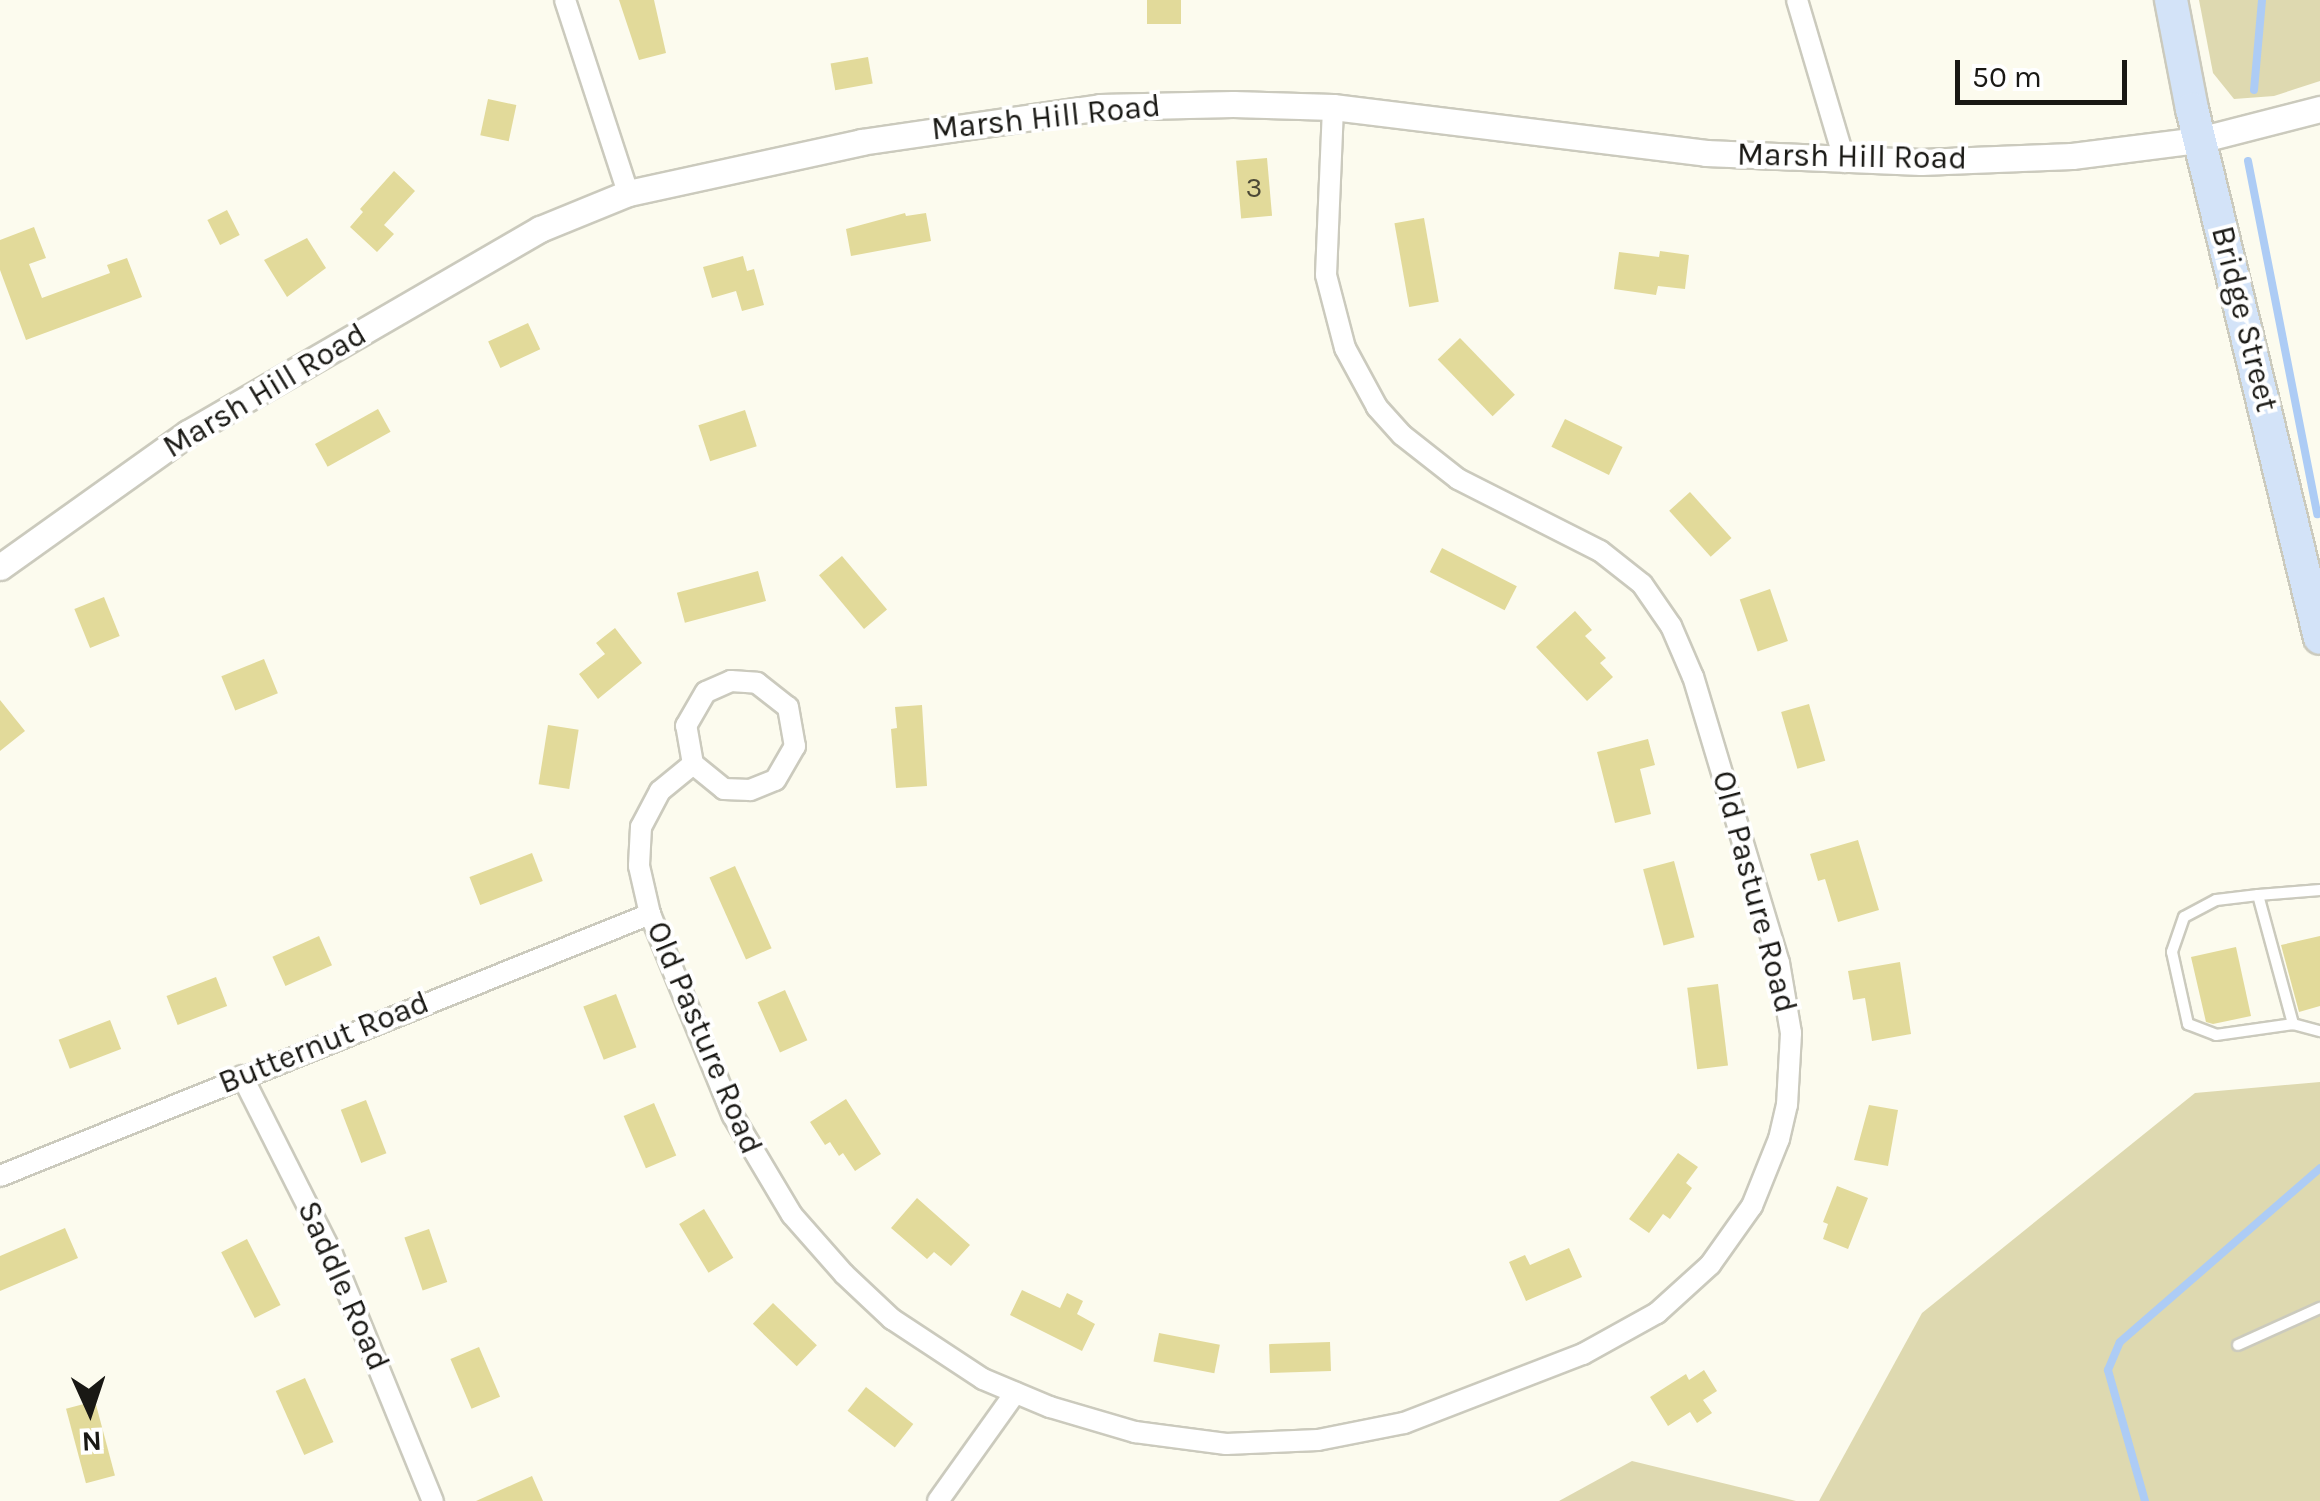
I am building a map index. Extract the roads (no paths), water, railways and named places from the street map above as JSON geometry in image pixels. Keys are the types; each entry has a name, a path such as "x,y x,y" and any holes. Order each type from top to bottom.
{"main road":[{"name":"Bridge Street","path":"2171,0 2199,140 2312,572 2320,638"}],"street":[{"path":"565,0 628,192"},
{"path":"1798,0 1845,162"},
{"name":"Marsh Hill Road","path":"0,568 205,424 540,230 628,192 842,145 1029,115 1166,104 1332,107 1706,152 1845,162 2072,156 2199,140 2320,109"},
{"name":"Old Pasture Road","path":"693,764 660,791 640,827 640,866 650,914 733,1116 792,1214 844,1274 892,1318 983,1378 1015,1394 1135,1432 1226,1444 1318,1440 1422,1417 1583,1354 1656,1313 1710,1264 1752,1206 1779,1140 1791,1069 1787,997 1684,650 1658,605 1620,565 1458,479 1416,448 1378,408 1345,348 1333,316 1326,275 1332,107"},
{"path":"731,681 758,683 788,707 796,733 792,759 763,787 724,789 693,764 686,726 706,692 731,681"},
{"name":"Butternut Road","path":"0,1176 650,914"},
{"name":"Saddle Road","path":"242,1076 332,1254 433,1501"},
{"path":"938,1501 1015,1394"}],"lane":[{"path":"2320,890 2216,900 2184,917 2172,952 2188,1024 2216,1035 2293,1024 2320,1031"},
{"path":"2258,895 2293,1024"},
{"path":"2238,1346 2320,1308"}],"waterway":[{"path":"2254,90 2262,0"},
{"path":"2248,161 2317,514"},
{"path":"2145,1501 2108,1370 2120,1342 2320,1168"}]}
